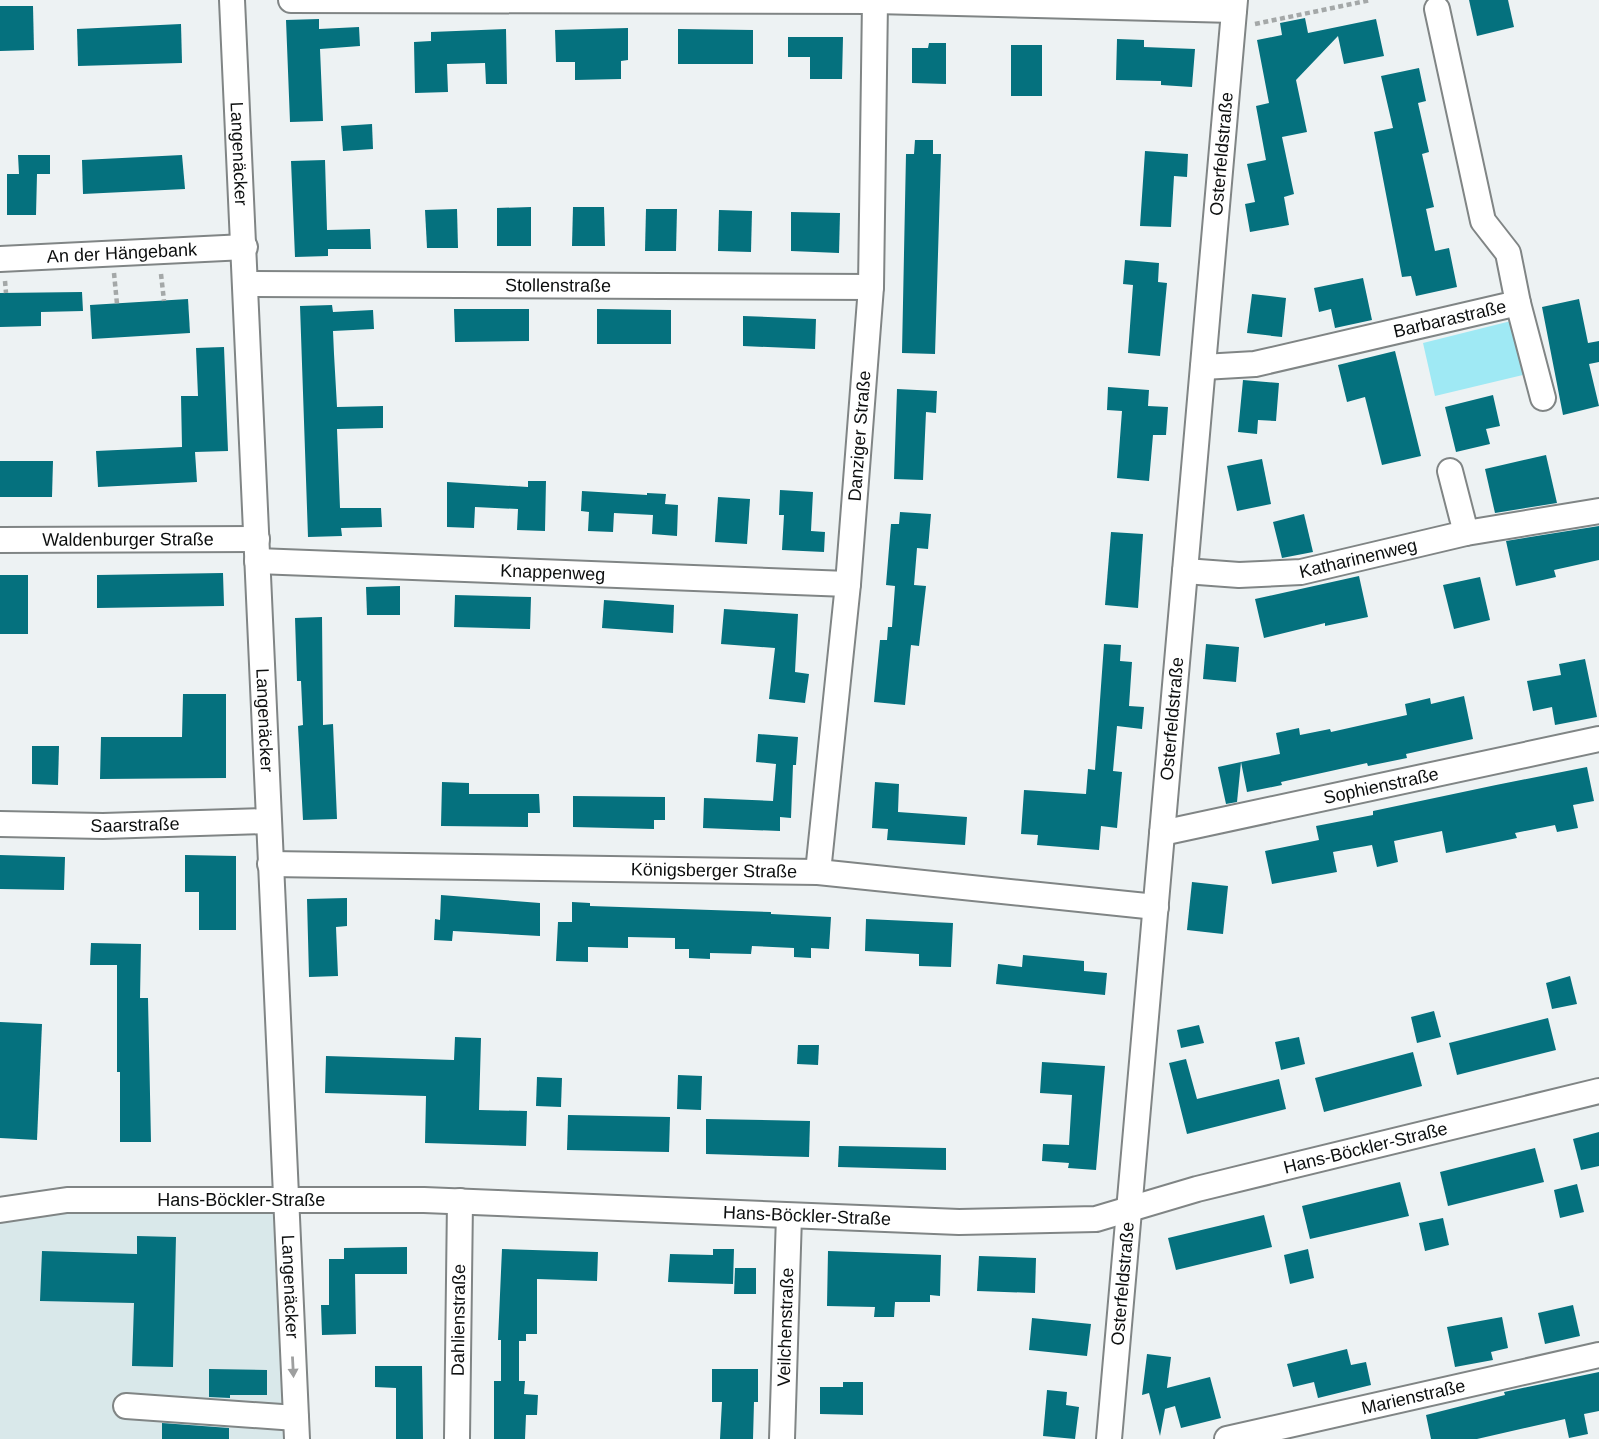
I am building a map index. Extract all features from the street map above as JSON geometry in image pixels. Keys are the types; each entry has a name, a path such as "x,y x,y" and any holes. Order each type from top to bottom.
{"street":[{"name":"Langenäcker","path":"232,0 296,1428"},
{"path":"290,0 875,1 1234,13"},
{"name":"Danziger Straße","path":"818,872 848,584 871,287 875,1"},
{"name":"Barbarastraße","path":"1203,367 1255,364 1518,303 1508,253 1483,221 1437,9"},
{"name":"Osterfeldstraße","path":"1109,1439 1234,13"},
{"name":"An der Hängebank","path":"0,259 245,247"},
{"name":"Stollenstraße","path":"246,284 871,287"},
{"path":"1518,303 1543,398"},
{"path":"1450,471 1466,533"},
{"name":"Katharinenweg","path":"1185,571 1239,575 1301,572 1466,533 1599,511"},
{"name":"Waldenburger Straße","path":"0,540 257,550"},
{"name":"Knappenweg","path":"257,550 848,584"},
{"name":"Sophienstraße","path":"1162,833 1599,739"},
{"name":"Saarstraße","path":"0,824 103,826 268,821"},
{"name":"Königsberger Straße","path":"270,864 818,872 1156,907"},
{"name":"Hans-Böckler-Straße","path":"0,1210 67,1200 460,1201 959,1222 1096,1219 1197,1189 1599,1091"},
{"name":"Dahlienstraße","path":"457,1439 460,1201"},
{"name":"Veilchenstraße","path":"782,1439 789,1216"},
{"name":"Marienstraße","path":"1227,1439 1599,1354"},
{"path":"126,1406 296,1428"}],"path":[{"path":"1234,13 1371,0"},
{"path":"112,255 117,304"}],"shaded area":[{"path":"1515,320 1527,374 1435,396 1423,343"},
{"path":"285,1201 297,1439 0,1439 0,1210"}],"building":[{"path":"1469,0 1508,0 1514,27 1477,36"},
{"path":"0,6 33,6 34,50 0,51"},
{"path":"1305,18 1308,33 1376,19 1384,56 1344,64 1338,36 1296,80 1307,132 1282,137 1294,194 1284,197 1289,225 1250,232 1245,204 1255,202 1247,164 1266,160 1256,106 1269,103 1257,40 1282,35 1280,23"},
{"path":"319,19 319,29 359,27 360,46 320,49 323,121 290,122 286,20"},
{"path":"181,24 182,63 78,66 77,29"},
{"path":"628,28 628,60 621,61 621,79 575,80 575,62 556,62 555,30"},
{"path":"506,29 507,84 486,84 485,63 447,64 448,92 415,93 414,42 431,41 431,32"},
{"path":"678,29 753,30 753,64 678,64"},
{"path":"788,37 843,37 842,79 810,79 810,57 788,57"},
{"path":"1117,39 1144,40 1144,47 1195,49 1192,87 1161,85 1161,81 1116,80"},
{"path":"929,43 946,43 946,84 912,83 912,48 928,48"},
{"path":"1011,45 1042,45 1042,96 1011,96"},
{"path":"1419,68 1426,101 1418,103 1429,152 1422,154 1434,207 1426,209 1435,251 1449,248 1457,287 1416,296 1411,276 1402,277 1374,132 1393,128 1381,76"},
{"path":"372,124 373,149 343,151 341,126"},
{"path":"915,140 933,140 933,154 941,154 935,354 902,353 906,154 914,154"},
{"path":"1145,151 1188,154 1187,177 1174,176 1171,227 1140,226"},
{"path":"18,155 50,155 50,174 37,174 36,215 7,215 7,174 19,174"},
{"path":"182,155 185,189 83,194 82,160"},
{"path":"325,160 327,230 370,229 371,249 328,249 328,256 295,257 291,161"},
{"path":"531,207 531,246 497,246 497,208"},
{"path":"573,207 604,207 605,246 572,246"},
{"path":"457,209 458,248 427,248 425,210"},
{"path":"646,209 677,209 676,251 645,251"},
{"path":"719,210 752,211 751,252 718,251"},
{"path":"791,212 840,213 839,253 791,251"},
{"path":"1125,260 1159,263 1158,282 1167,283 1160,356 1128,353 1133,285 1123,284"},
{"path":"1363,278 1372,320 1335,328 1331,309 1319,312 1314,288"},
{"path":"82,292 83,311 41,312 41,326 0,327 0,293"},
{"path":"1252,294 1286,298 1282,337 1247,333"},
{"path":"188,299 190,333 92,339 90,305"},
{"path":"1579,299 1588,343 1599,341 1599,362 1589,364 1599,406 1563,415 1542,307"},
{"path":"332,305 333,312 373,310 374,329 333,331 337,407 383,406 383,428 337,429 340,508 381,508 382,527 341,528 342,536 308,537 300,306"},
{"path":"454,309 529,309 529,341 455,342"},
{"path":"597,309 671,310 671,344 597,344"},
{"path":"743,316 816,319 815,349 743,346"},
{"path":"224,347 228,451 195,452 197,482 98,487 96,451 182,447 181,396 198,396 196,348"},
{"path":"1395,351 1421,456 1382,465 1365,397 1347,402 1338,365"},
{"path":"1243,380 1279,383 1276,421 1258,420 1257,434 1238,432"},
{"path":"1108,387 1149,390 1148,406 1168,407 1166,435 1153,435 1149,481 1117,478 1122,411 1107,410"},
{"path":"897,389 937,391 936,413 926,412 923,480 894,479"},
{"path":"1493,395 1500,426 1486,429 1490,444 1456,452 1445,407"},
{"path":"1546,455 1557,503 1495,513 1485,469"},
{"path":"1262,459 1271,504 1237,511 1227,466"},
{"path":"0,461 53,461 52,497 0,497"},
{"path":"528,481 546,481 545,531 517,530 518,509 475,507 474,528 447,527 447,482 528,487"},
{"path":"780,490 813,492 811,531 825,532 824,552 782,550 784,515 779,515"},
{"path":"582,491 666,494 665,504 678,505 677,536 652,534 653,515 614,513 613,532 588,531 589,512 581,511"},
{"path":"718,497 750,499 747,544 715,542"},
{"path":"900,512 931,514 928,549 917,548 914,585 926,586 919,646 911,645 905,705 874,702 880,640 887,640 888,627 892,627 895,586 886,585 891,524 899,524"},
{"path":"1304,514 1313,552 1282,558 1273,522"},
{"path":"1599,526 1599,560 1554,570 1556,577 1516,586 1506,541"},
{"path":"1111,532 1143,534 1138,608 1105,605"},
{"path":"223,573 224,606 97,608 97,575"},
{"path":"0,575 28,575 28,634 0,634"},
{"path":"1359,576 1368,617 1325,626 1325,623 1264,638 1255,599"},
{"path":"1480,577 1490,620 1454,629 1443,585"},
{"path":"400,586 400,615 367,615 366,587"},
{"path":"455,595 531,597 530,629 454,627"},
{"path":"604,600 674,605 673,633 602,628"},
{"path":"724,609 798,614 795,672 809,674 805,703 769,699 775,648 721,644"},
{"path":"322,617 323,725 333,724 337,819 303,820 298,726 303,725 301,681 297,681 295,618"},
{"path":"1104,644 1121,645 1120,661 1132,662 1129,706 1144,707 1142,729 1117,726 1113,771 1122,772 1117,828 1101,826 1099,850 1037,845 1038,835 1021,834 1024,790 1086,794 1088,769 1095,770"},
{"path":"1206,644 1239,647 1236,682 1203,679"},
{"path":"1585,659 1597,717 1555,725 1552,707 1533,711 1527,681 1561,675 1559,664"},
{"path":"183,694 226,694 226,778 100,779 101,737 182,737"},
{"path":"1464,696 1473,739 1406,754 1407,758 1368,766 1367,763 1247,792 1241,762 1280,754 1276,733 1299,728 1300,735 1330,729 1331,732 1407,715 1405,704 1430,698 1431,704"},
{"path":"758,734 798,737 796,765 793,765 791,818 780,817 780,831 703,828 704,798 773,801 776,764 756,762"},
{"path":"32,746 59,746 58,785 32,784"},
{"path":"1241,762 1237,802 1226,804 1218,767"},
{"path":"1587,767 1594,801 1573,805 1578,828 1557,832 1555,825 1515,833 1517,838 1446,853 1442,831 1394,841 1398,862 1377,867 1372,845 1333,852 1337,872 1272,884 1265,851 1319,840 1316,826 1373,815 1373,811"},
{"path":"442,782 469,783 469,794 539,794 540,813 528,813 528,827 441,826"},
{"path":"875,782 899,784 898,812 967,817 965,845 887,840 888,829 872,828"},
{"path":"573,796 665,797 665,820 654,820 654,829 573,827"},
{"path":"0,855 65,857 64,890 0,889"},
{"path":"185,855 236,856 236,930 199,930 199,892 185,892"},
{"path":"1192,882 1228,886 1223,934 1187,930"},
{"path":"441,895 540,903 540,936 453,931 452,941 434,940 435,919 440,920"},
{"path":"347,898 347,926 336,927 338,976 309,977 307,899"},
{"path":"572,902 590,903 590,906 771,912 831,917 829,949 811,948 811,958 794,957 794,948 752,946 751,954 710,953 710,959 689,958 689,949 675,949 675,938 628,937 628,948 588,947 588,962 556,961 558,922 572,922"},
{"path":"866,919 953,923 951,967 919,966 919,954 865,951"},
{"path":"91,943 141,944 140,998 148,998 151,1142 120,1142 117,965 90,965"},
{"path":"1023,955 1084,961 1084,971 1107,973 1105,995 996,984 998,964 1022,967"},
{"path":"1570,976 1577,1004 1552,1009 1546,983"},
{"path":"1434,1011 1441,1037 1417,1043 1411,1017"},
{"path":"1548,1018 1556,1050 1457,1075 1449,1043"},
{"path":"0,1022 42,1024 37,1140 0,1138"},
{"path":"1199,1025 1204,1043 1181,1048 1177,1030"},
{"path":"455,1037 481,1038 479,1110 527,1111 526,1146 425,1143 426,1096 325,1093 326,1056 454,1060"},
{"path":"1299,1037 1305,1064 1281,1070 1275,1042"},
{"path":"798,1045 819,1045 818,1065 797,1064"},
{"path":"1413,1052 1422,1086 1324,1112 1315,1078"},
{"path":"1186,1059 1197,1099 1279,1079 1286,1109 1187,1134 1169,1063"},
{"path":"1042,1062 1105,1066 1096,1170 1068,1168 1069,1163 1042,1161 1043,1144 1069,1145 1072,1095 1040,1093"},
{"path":"678,1075 702,1076 701,1110 677,1109"},
{"path":"537,1077 562,1078 561,1107 536,1106"},
{"path":"568,1115 670,1117 669,1152 567,1150"},
{"path":"706,1119 810,1121 809,1157 706,1154"},
{"path":"1599,1132 1599,1166 1581,1170 1573,1139"},
{"path":"839,1146 946,1148 946,1170 838,1167"},
{"path":"1535,1148 1544,1182 1448,1206 1440,1172"},
{"path":"1400,1182 1409,1216 1310,1239 1302,1206"},
{"path":"1577,1184 1584,1212 1560,1218 1554,1190"},
{"path":"1264,1215 1272,1247 1176,1270 1168,1238"},
{"path":"1443,1218 1449,1245 1425,1251 1419,1223"},
{"path":"137,1236 176,1237 173,1367 132,1366 134,1303 40,1301 42,1251 137,1254"},
{"path":"407,1247 407,1274 355,1274 356,1334 322,1335 321,1305 329,1305 329,1259 344,1259 344,1248"},
{"path":"502,1249 598,1252 597,1281 537,1279 537,1334 526,1334 526,1341 519,1341 519,1381 525,1381 524,1394 538,1395 537,1415 526,1415 525,1439 494,1439 494,1381 501,1381 501,1340 498,1340"},
{"path":"713,1249 734,1249 733,1284 668,1282 670,1254 713,1255"},
{"path":"1308,1249 1314,1278 1290,1284 1284,1255"},
{"path":"828,1251 941,1255 940,1296 930,1295 930,1302 895,1302 894,1317 874,1317 875,1307 827,1306"},
{"path":"979,1256 1036,1258 1035,1293 977,1291"},
{"path":"735,1268 756,1268 756,1294 734,1294"},
{"path":"1573,1305 1580,1336 1545,1344 1538,1313"},
{"path":"1502,1317 1508,1348 1491,1352 1493,1360 1455,1367 1447,1327"},
{"path":"1032,1318 1091,1324 1087,1356 1029,1350"},
{"path":"1347,1349 1351,1365 1366,1362 1371,1385 1318,1398 1314,1382 1293,1387 1287,1364"},
{"path":"1147,1354 1171,1357 1167,1388 1210,1377 1221,1418 1181,1428 1175,1406 1165,1409 1160,1436 1149,1393 1142,1395"},
{"path":"375,1366 422,1366 423,1439 396,1439 396,1388 375,1387"},
{"path":"209,1369 267,1370 267,1395 209,1397"},
{"path":"712,1369 758,1369 758,1402 754,1402 753,1439 720,1439 722,1402 712,1402"},
{"path":"1599,1372 1599,1411 1584,1414 1588,1434 1569,1438 1565,1419 1477,1439 1431,1439 1426,1415 1505,1395 1504,1392"},
{"path":"843,1382 863,1382 863,1415 820,1414 820,1387 843,1387"},
{"path":"1047,1390 1067,1392 1066,1405 1079,1407 1075,1439 1043,1436"},
{"path":"162,1423 229,1428 229,1439 162,1439"}]}
